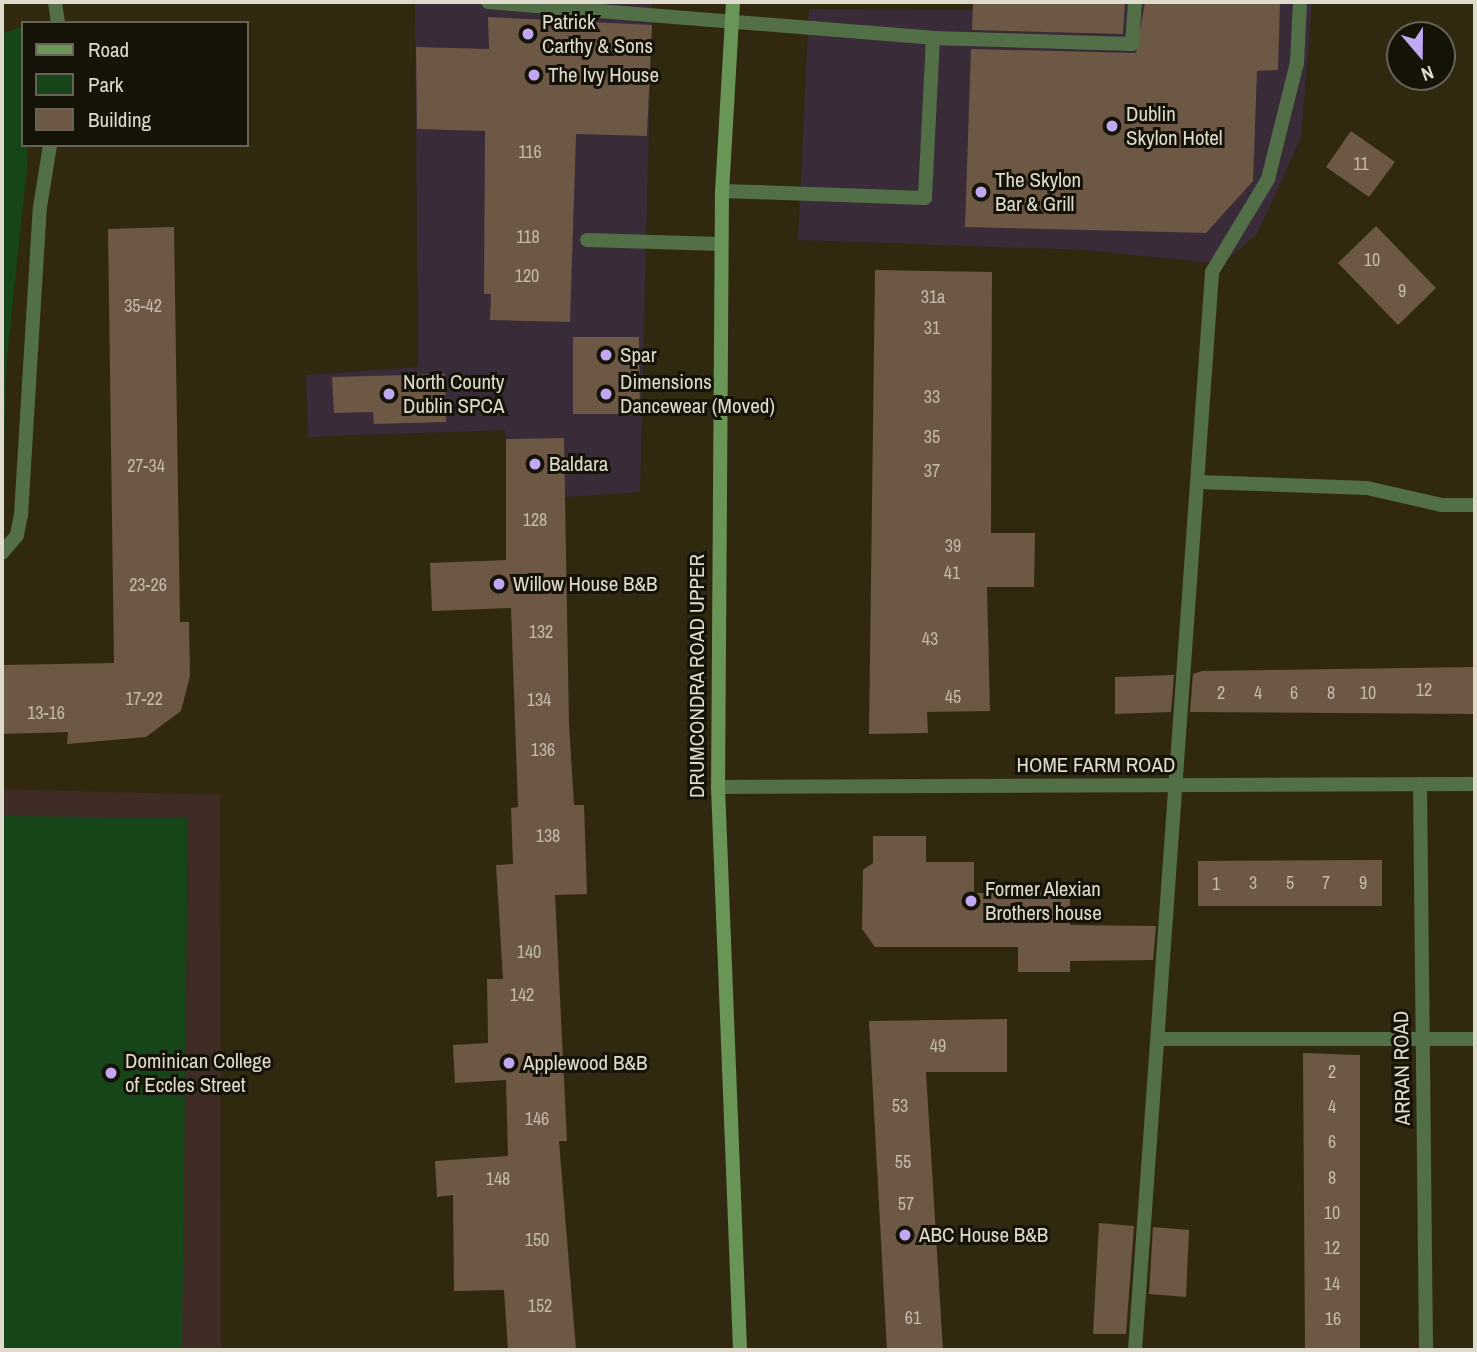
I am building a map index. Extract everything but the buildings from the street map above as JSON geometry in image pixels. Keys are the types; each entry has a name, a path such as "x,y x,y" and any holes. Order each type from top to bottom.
{"main road":[{"name":"DRUMCONDRA ROAD UPPER","path":"733,2 722,191 718,787 740,1350"}],"street":[{"path":"55,2 58,21"},
{"path":"488,2 732,17 933,38 1132,44 1135,2"},
{"path":"1135,1350 1160,1039 1173,785 1212,272 1268,179 1297,63 1300,2"},
{"path":"722,191 925,198 933,38"},
{"path":"2,553 18,535 21,515 40,207 50,147"},
{"path":"587,240 721,244"},
{"path":"1198,482 1367,488 1442,505 1475,505"},
{"name":"HOME FARM ROAD","path":"718,787 1475,784"},
{"name":"ARRAN ROAD","path":"1420,785 1426,1350"},
{"path":"1160,1039 1475,1039"}],"shaded area":[{"path":"415,2 652,2 640,492 509,501 505,430 308,437 306,375 418,367"},
{"path":"1112,2 1312,2 1301,138 1257,234 1222,264 1084,250 798,240 809,9 1111,11"},
{"name":"Dominican College of Eccles Street","path":"2,789 220,795 221,1350 2,1350"}],"green space":[{"path":"21,27 21,147 28,147 28,158 7,358 2,508 2,34"},
{"name":"Dominican College of Eccles Street","path":"2,816 188,818 182,1350 2,1350"}],"place":[{"name":"Patrick Carthy & Sons","path":"528,34"},
{"name":"The Ivy House","path":"534,75"},
{"name":"Dublin Skylon Hotel","path":"1112,126"},
{"name":"The Skylon Bar & Grill","path":"981,192"},
{"name":"Spar","path":"606,355"},
{"name":"North County Dublin SPCA","path":"389,394"},
{"name":"Dimensions Dancewear (Moved)","path":"606,394"},
{"name":"Baldara","path":"535,464"},
{"name":"Willow House B&B","path":"499,584"},
{"name":"Former Alexian Brothers house","path":"971,901"},
{"name":"Applewood B&B","path":"509,1063"},
{"name":"Dominican College of Eccles Street","path":"111,1073"},
{"name":"ABC House B&B","path":"905,1235"}]}
